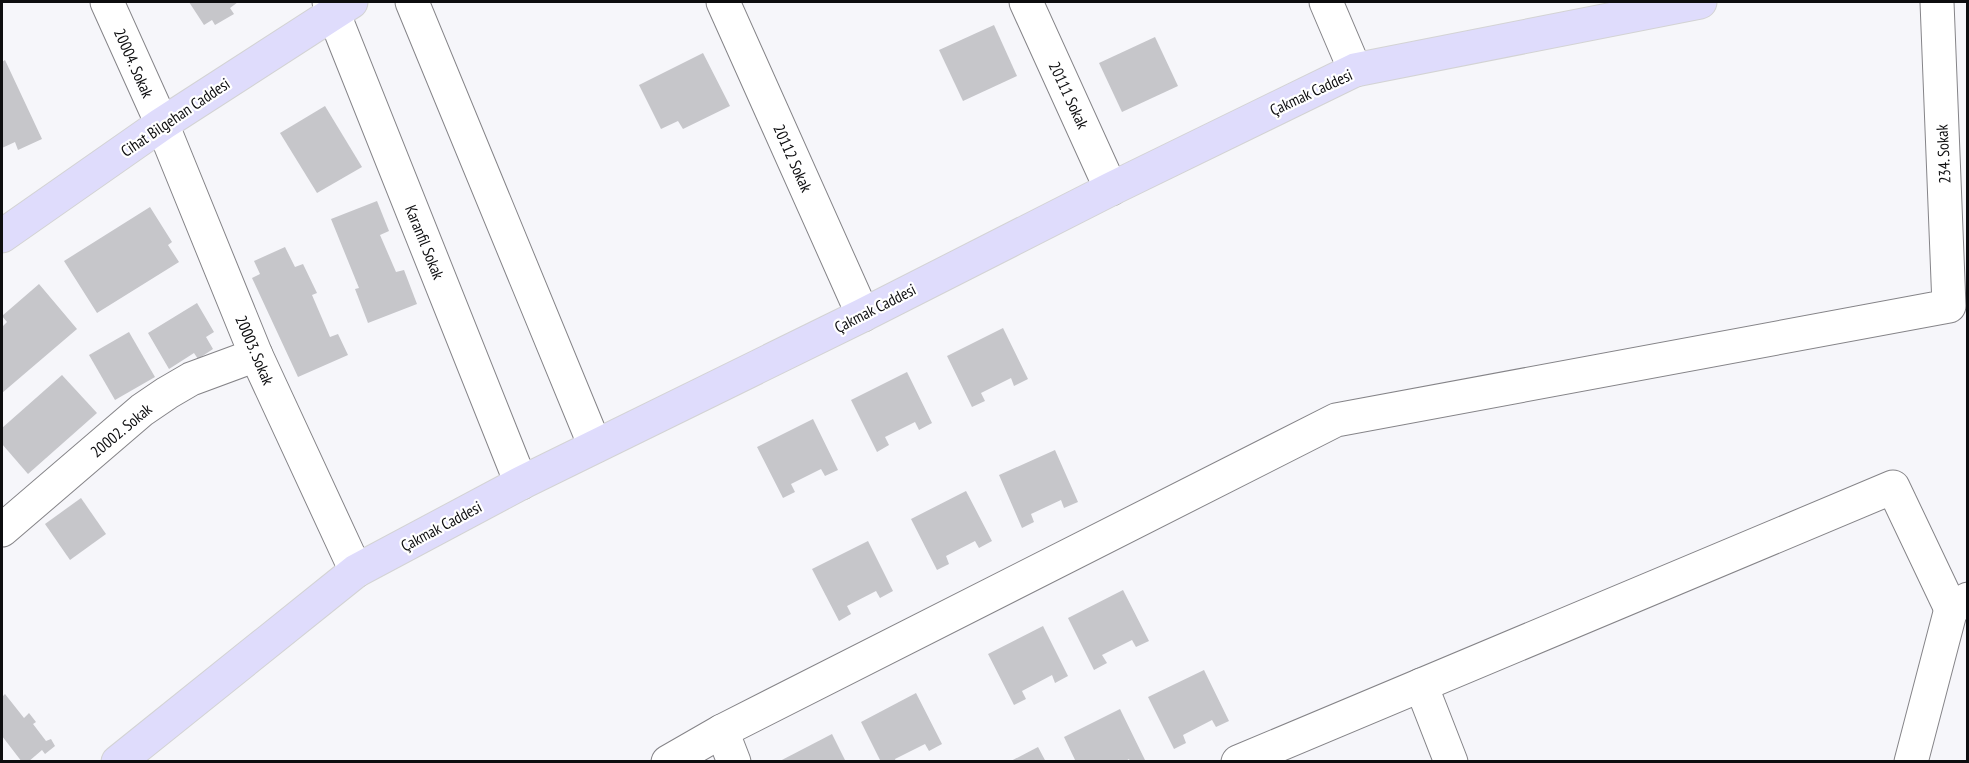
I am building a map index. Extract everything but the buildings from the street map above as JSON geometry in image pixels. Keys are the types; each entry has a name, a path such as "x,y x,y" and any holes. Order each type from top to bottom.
{"main road":[{"name":"Çakmak Caddesi","path":"118,762 356,571 521,483 1356,70 1700,2"},
{"name":"Cihat Bilgehan Caddesi","path":"2,236 338,5"}],"street":[{"name":"20004. Sokak","path":"107,2 162,124"},
{"path":"412,2 595,446"},
{"name":"20112 Sokak","path":"723,2 863,315"},
{"name":"20111 Sokak","path":"1026,2 1112,189"},
{"path":"1326,2 1356,70"},
{"name":"234. Sokak","path":"722,731 1336,420 1949,306 1937,2"},
{"name":"Karanfil Sokak","path":"338,5 521,483"},
{"name":"20003. Sokak","path":"162,124 256,355 356,571"},
{"name":"20002. Sokak","path":"2,530 142,410 191,379 256,355"},
{"path":"1238,762 1893,487 1959,604 1911,762"},
{"path":"1422,685 1451,762"},
{"path":"668,762 722,731 734,762"}]}
